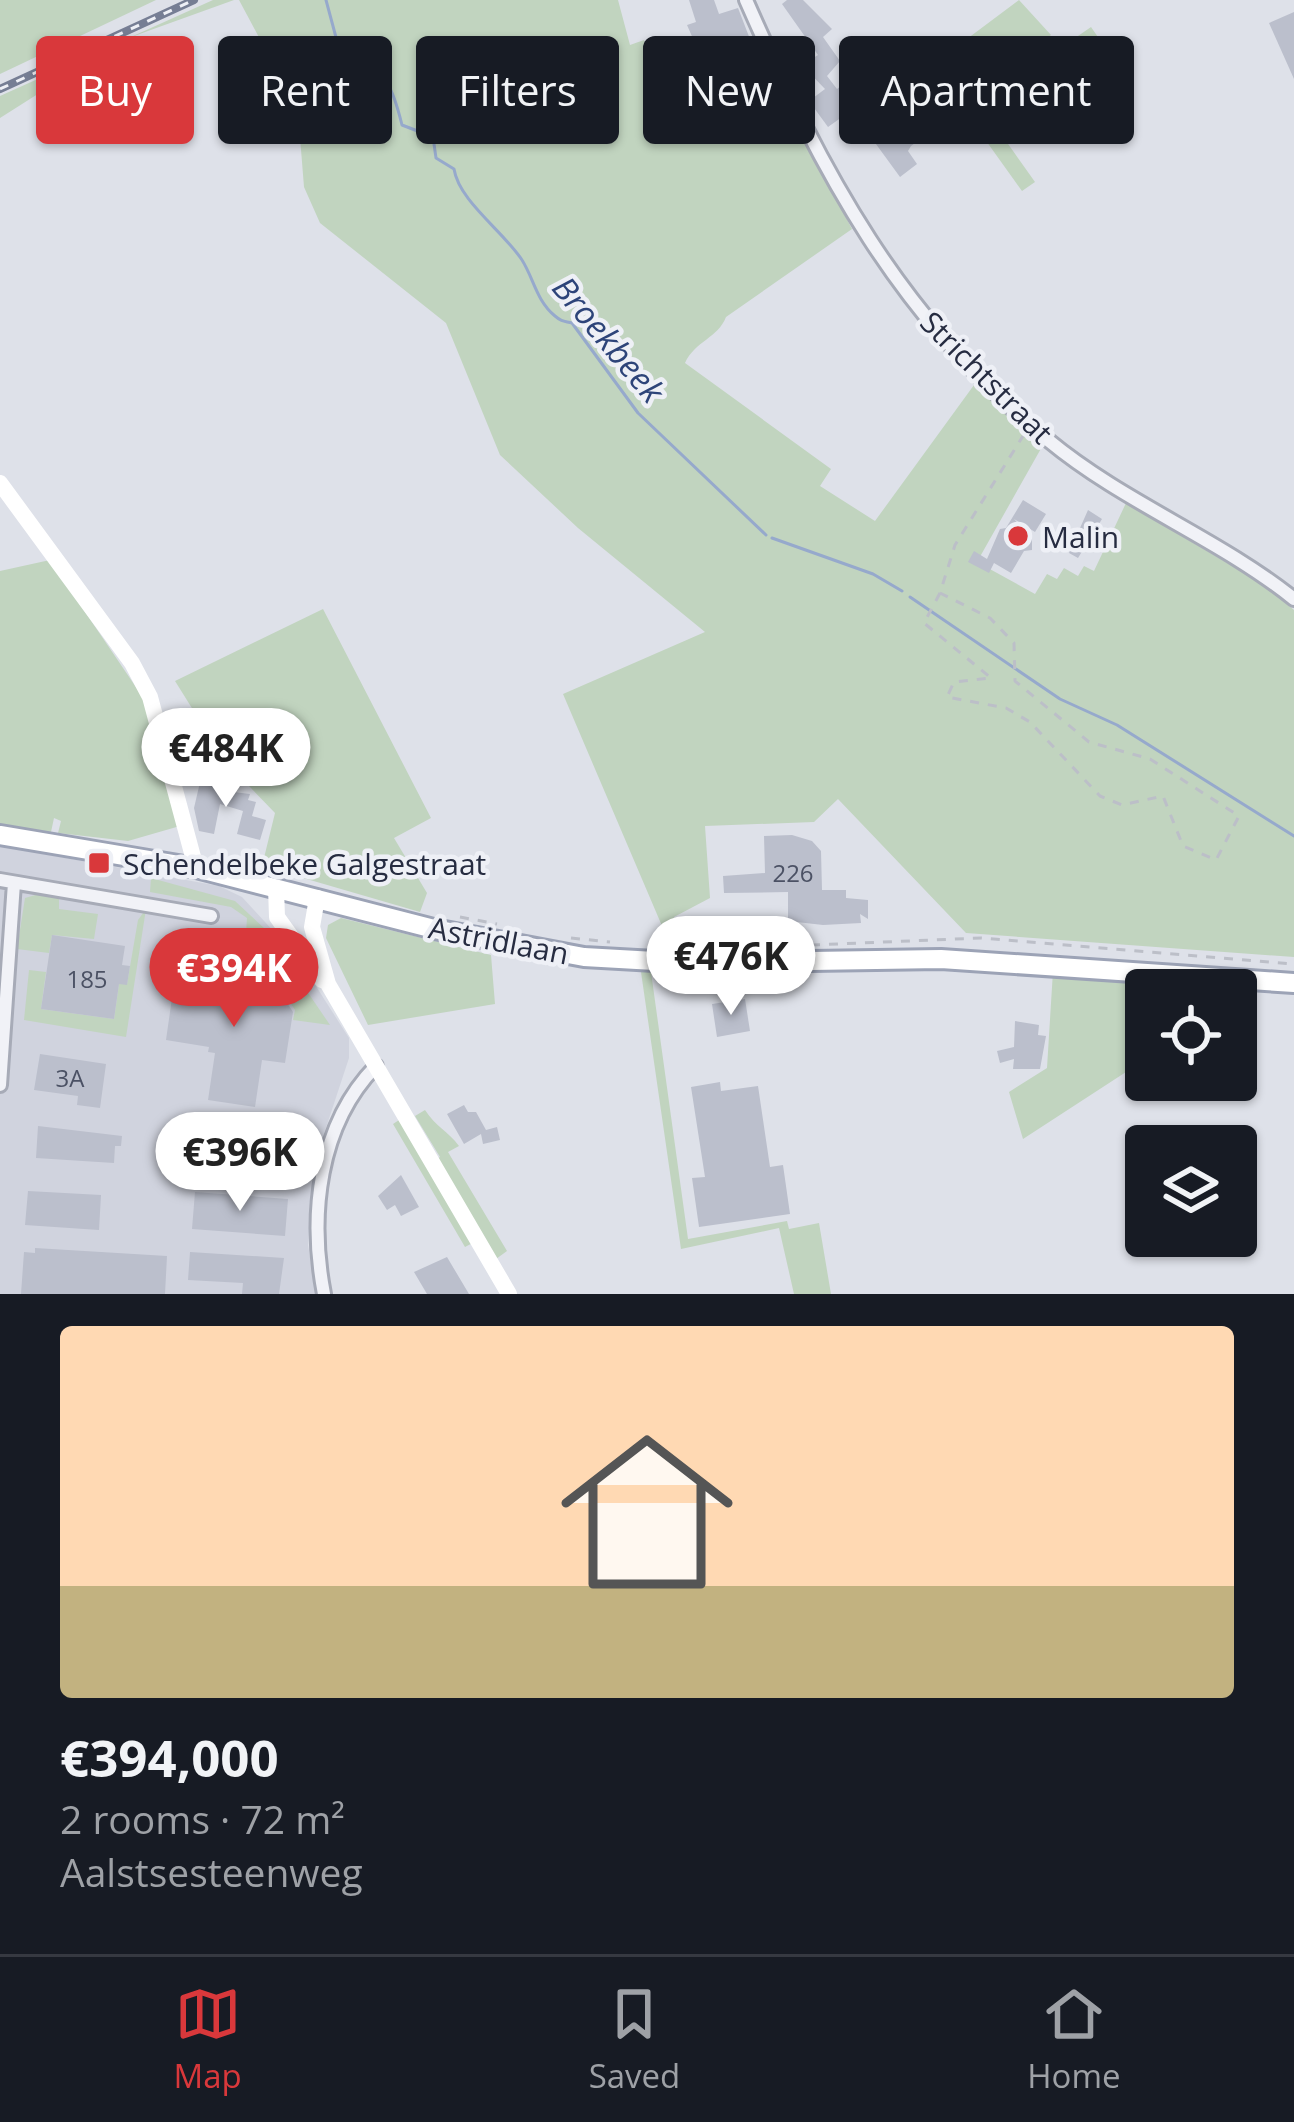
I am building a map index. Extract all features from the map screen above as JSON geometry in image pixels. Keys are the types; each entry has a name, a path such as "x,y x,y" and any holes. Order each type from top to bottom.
{"main road":[{"path":"0,483 132,663 150,697 196,868"},
{"name":"Astridlaan","path":"0,835 196,868 434,929 584,957 690,963 1032,962 1294,983"},
{"path":"276,888 277,917 328,983 509,1294"},
{"path":"317,898 312,927 328,983"}],"street":[{"name":"Strichtstraat","path":"746,0 832,184 917,309 961,360 1030,424 1136,502 1294,599"},
{"path":"0,1085 7,882 211,916"},
{"path":"324,1294 315,1248 321,1174 353,1089 376,1066"}],"path":[{"path":"940,593 990,618 1014,643 1015,681 1089,742 1150,759 1239,816 1216,860 1183,846 1163,796 1122,805 1100,796 1030,722 1006,708 947,697 954,682 991,678 924,623 940,593 955,545 1030,424"},
{"path":"465,917 506,926"},
{"path":"572,938 628,944"},
{"path":"792,946 981,938 1294,964"},
{"path":"647,944 748,946"}],"shaded area":[{"path":"0,846 219,886 242,897 298,958 349,1038 349,1058 315,1161 308,1245 316,1294 0,1294"}],"green space":[{"path":"0,0 156,0 80,36 36,36 36,57 0,74"},
{"path":"213,0 234,0 135,36 133,36"},
{"path":"239,0 618,0 630,45 643,40 643,144 807,144 852,229 726,317 685,363 831,469 820,486 875,521 974,385 1043,445 977,562 1035,594 1047,574 1057,579 1064,568 1078,576 1084,566 1094,571 1126,503 1261,583 1294,610 1294,957 966,933 838,799 814,822 705,826 710,898 674,917 668,940 563,694 705,632 578,528 500,455 446,323 320,223 304,187 301,144 392,144 392,36 258,36"},
{"path":"1019,0 1051,35 1050,36 971,36"},
{"path":"36,80 36,95 0,118 0,96"},
{"path":"988,144 1008,144 1035,182 1022,191"},
{"path":"50,560 146,702 180,826 128,841 58,833 61,821 54,818 51,832 0,824 0,571"},
{"path":"323,609 431,818 394,838 427,893 420,912 262,866 275,813 225,761 175,681"},
{"path":"151,878 235,901 264,928 330,1025 293,1020 295,1010 268,969 244,965 247,918 231,907 150,892"},
{"path":"39,894 59,898 59,909 98,914 94,939 52,935 49,953 17,949 25,898"},
{"path":"146,909 126,1037 24,1020 29,970 46,972 41,1009 114,1019 119,984 127,984 138,920"},
{"path":"341,918 491,955 495,1004 368,1025 326,938 328,925"},
{"path":"1053,971 1125,978 1125,1073 1023,1139 1009,1092 1047,1068"},
{"path":"641,972 651,972 688,1239 787,1221 789,1229 819,1223 831,1294 794,1294 779,1228 681,1249"},
{"path":"425,1110 459,1146 448,1152 507,1251 496,1259 482,1238 465,1247 393,1124 402,1118 429,1164 440,1157 415,1116"}],"building":[{"path":"689,0 714,0 719,14 738,8 749,36 692,36 687,25 696,22"},
{"path":"803,0 832,29 823,37 839,60 827,76 839,87 839,119 828,127 815,109 815,96 825,89 815,79 815,36 805,36 782,4"},
{"path":"1294,12 1294,79 1269,23"},
{"path":"876,144 914,144 908,151 917,164 900,177"},
{"name":"Malin","path":"1023,500 1046,514 1035,532 1014,519 1032,538 1032,550 1024,551 1011,573 994,563 989,573 968,562 974,551 987,559 1000,529 1006,528"},
{"path":"1088,510 1102,519 1078,558 1069,553"},
{"path":"201,778 218,782 217,790 250,794 248,800 256,802 252,816 266,820 260,840 237,834 243,811 220,804 214,834 199,831 194,808"},
{"path":"792,835 812,841 821,851 822,890 846,890 846,898 868,900 868,919 860,914 861,923 788,921 788,892 724,893 723,876 765,873 764,836"},
{"path":"52,935 125,946 122,965 130,966 127,985 119,984 114,1019 41,1009"},
{"path":"228,966 266,971 293,1012 285,1063 262,1060 255,1107 208,1100 215,1053 208,1052 209,1047 166,1040 174,984 224,992"},
{"path":"745,999 750,1031 717,1037 712,1004"},
{"path":"1015,1021 1039,1025 1038,1035 1046,1036 1040,1069 1013,1069 1014,1059 1000,1063 997,1051 1014,1047"},
{"path":"40,1054 106,1064 100,1108 77,1105 78,1096 34,1090"},
{"path":"720,1082 721,1091 758,1086 770,1167 783,1165 790,1214 699,1227 692,1178 705,1177 691,1087"},
{"path":"464,1105 468,1112 476,1112 486,1130 497,1127 500,1140 483,1144 481,1134 464,1144 447,1114"},
{"path":"38,1126 122,1136 121,1146 115,1146 114,1163 36,1158"},
{"path":"219,1138 264,1141 263,1151 287,1153 285,1176 217,1172"},
{"path":"401,1175 419,1207 401,1216 395,1205 387,1210 378,1196"},
{"path":"28,1191 101,1195 99,1230 25,1225"},
{"path":"195,1192 288,1199 285,1236 192,1229"},
{"path":"35,1248 167,1256 165,1294 21,1294 24,1252 35,1253"},
{"path":"190,1252 284,1258 279,1294 242,1294 243,1283 188,1280"},
{"path":"447,1257 469,1294 427,1294 414,1272"}],"waterway":[{"name":"Broekbeek","path":"326,0 341,56 384,80 402,125 433,137 436,158 454,169 464,193 514,249 549,310 572,323 638,413 766,535"},
{"name":"Broekbeek","path":"772,538 873,574 902,591"},
{"name":"Broekbeek","path":"910,597 1060,699 1117,725 1294,836"}],"railway":[{"path":"0,89 194,0"}],"place":[{"name":"Malin","path":"1018,536"},
{"name":"Schendelbeke Galgestraat","path":"99,863"}]}
